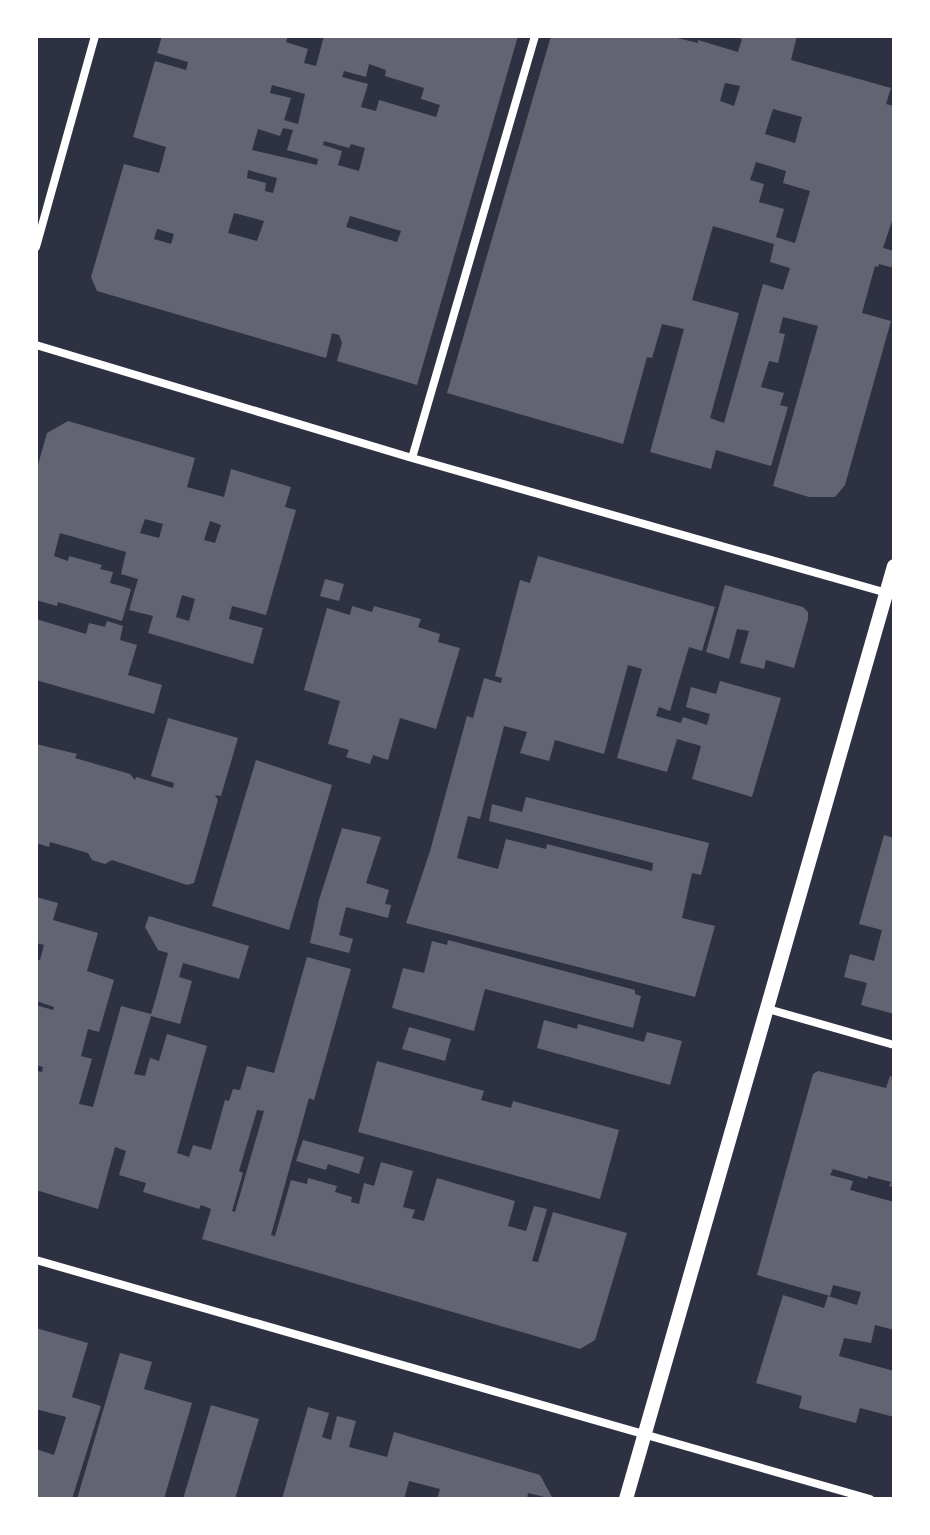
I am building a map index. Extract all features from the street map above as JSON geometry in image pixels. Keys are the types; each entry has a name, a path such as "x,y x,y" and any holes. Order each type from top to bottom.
{"street":[{"path":"36,247 95,36"},
{"path":"412,458 535,36"},
{"path":"36,345 412,458 890,594"},
{"path":"626,1499 890,594 894,566"},
{"path":"768,1009 894,1045"},
{"path":"36,1260 870,1499"}],"building":[{"path":"162,36 288,36 286,42 308,49 304,63 316,66 324,36 518,36 417,385 337,361 342,343 339,335 332,333 326,358 97,291 91,277 124,164 159,173 166,147 133,137 155,61 186,70 188,62 157,53","holes":["369,64 386,70 385,76 424,88 421,99 440,105 436,117 379,100 376,111 361,107 368,84 342,77 344,71 366,77","272,85 305,94 298,124 284,120 291,98 270,93","283,128 293,130 287,150 318,159 317,165 252,150 258,129 280,136","324,141 349,148 351,144 365,148 359,171 338,165 342,151 323,145","248,170 277,178 273,193 265,191 266,183 247,178","234,213 264,221 257,241 228,233","350,216 401,231 397,242 346,227","157,229 174,234 171,244 154,239"]},
{"path":"551,36 669,36 698,43 698,40 738,52 742,39 736,36 797,36 791,60 891,88 886,104 894,106 894,215 883,248 894,251 894,268 879,264 875,266 862,313 891,321 845,485 835,497 809,497 773,486 818,326 783,317 779,333 785,334 778,363 769,361 761,387 784,393 780,405 788,407 771,466 716,450 711,469 650,452 684,329 662,324 652,358 647,357 623,444 447,393","holes":["725,83 740,86 734,106 720,101","773,109 802,117 795,143 765,134","756,162 786,171 783,183 810,191 795,243 776,237 784,209 759,202 764,184 750,180","713,226 774,244 770,262 790,268 783,290 763,284 724,423 710,418 739,313 692,300"]},
{"path":"68,421 195,458 187,487 224,497 231,469 291,487 285,507 296,510 266,615 232,606 229,619 263,628 253,664 148,633 153,616 129,610 138,579 121,574 126,552 60,533 54,556 68,561 69,556 102,565 100,569 113,572 110,583 131,589 122,621 58,602 57,606 36,600 36,472 47,433","holes":["145,519 163,524 159,538 140,533","210,521 221,525 215,543 204,540","182,595 195,599 189,621 176,617"]},
{"path":"538,556 715,607 702,651 689,647 670,711 659,707 656,716 681,723 683,717 707,725 710,714 686,707 691,687 716,694 720,681 781,698 752,797 692,779 701,746 677,739 667,772 617,758 642,669 628,665 604,754 555,740 549,761 520,753 527,732 504,726 480,819 468,816 457,858 498,869 506,839 546,849 547,844 652,871 653,863 489,821 492,804 522,812 526,797 709,843 701,875 692,873 682,918 715,926 695,997 406,923 430,851 467,716 473,718 484,678 501,683 502,678 495,676 520,580 530,583"},
{"path":"325,579 344,584 339,601 320,596"},
{"path":"725,585 803,607 808,612 794,668 766,660 764,669 740,663 749,631 737,629 729,659 706,652"},
{"path":"352,606 372,612 374,606 421,619 418,627 440,634 438,642 460,648 436,729 400,718 388,760 373,755 370,764 346,757 349,750 328,744 340,701 304,690 327,608 350,615"},
{"path":"36,619 86,634 89,623 105,627 107,621 123,626 120,640 137,645 128,675 162,685 154,714 36,680"},
{"path":"168,718 238,738 221,796 215,795 218,800 194,883 187,885 112,860 105,864 92,860 88,853 50,842 49,847 36,843 36,744 77,754 75,758 130,774 135,780 136,777 173,788 174,783 151,776"},
{"path":"256,760 332,785 289,930 212,906"},
{"path":"342,828 381,837 366,883 389,890 385,904 391,905 388,918 346,907 339,935 353,939 349,953 310,943 319,900"},
{"path":"884,835 894,838 894,1014 861,1005 867,983 844,977 850,954 874,961 882,930 859,924"},
{"path":"36,897 58,903 53,920 98,933 87,971 114,980 99,1032 88,1029 81,1056 92,1059 79,1104 93,1107 121,1006 151,1014 157,994 168,953 158,950 145,927 149,916 249,946 239,979 183,963 179,977 192,981 180,1024 151,1016 134,1074 145,1076 150,1058 159,1061 167,1034 207,1046 177,1153 189,1157 193,1145 211,1150 225,1100 229,1101 233,1089 240,1090 247,1066 274,1073 307,957 351,969 314,1100 309,1098 271,1235 275,1236 291,1180 307,1184 308,1178 337,1186 335,1192 352,1197 351,1202 359,1204 364,1183 374,1186 381,1162 413,1171 403,1207 415,1210 412,1218 424,1221 437,1178 515,1201 508,1226 526,1231 534,1206 547,1209 532,1261 538,1262 553,1212 627,1233 595,1340 580,1349 202,1239 211,1209 201,1205 199,1209 143,1192 146,1183 119,1175 126,1151 115,1147 98,1209 36,1190 36,1071 42,1072 43,1067 36,1065 36,1005 53,1010 54,1007 36,1001 36,959 40,960 44,945 36,943","holes":["257,1110 264,1111 235,1212 232,1211 243,1173 239,1171"]},
{"path":"448,940 635,990 635,994 641,996 633,1028 485,989 474,1031 392,1008 403,968 424,973 432,941 447,945"},
{"path":"544,1020 577,1029 578,1024 644,1042 647,1032 682,1041 670,1085 537,1048"},
{"path":"409,1027 451,1039 445,1061 402,1049"},
{"path":"377,1061 484,1091 481,1100 511,1108 513,1101 619,1130 600,1199 358,1132"},
{"path":"818,1071 886,1088 890,1076 894,1078 894,1187 889,1186 891,1182 833,1169 830,1175 853,1181 850,1190 894,1202 894,1330 875,1325 871,1343 844,1338 839,1356 894,1371 894,1417 860,1408 856,1423 799,1408 802,1396 756,1383 783,1295 824,1308 828,1296 857,1305 861,1292 833,1285 830,1296 757,1275 813,1074"},
{"path":"303,1140 364,1157 359,1174 328,1164 326,1170 296,1161"},
{"path":"36,1328 88,1343 72,1397 101,1406 72,1499 36,1499 36,1449 54,1455 66,1417 36,1409"},
{"path":"120,1353 152,1362 144,1389 192,1403 164,1499 77,1499"},
{"path":"211,1405 259,1419 235,1499 183,1499"},
{"path":"308,1407 329,1413 322,1437 331,1440 337,1416 356,1421 349,1447 387,1457 394,1432 540,1475 553,1499 528,1493 527,1499 437,1499 440,1489 409,1481 404,1499 282,1499"}]}
